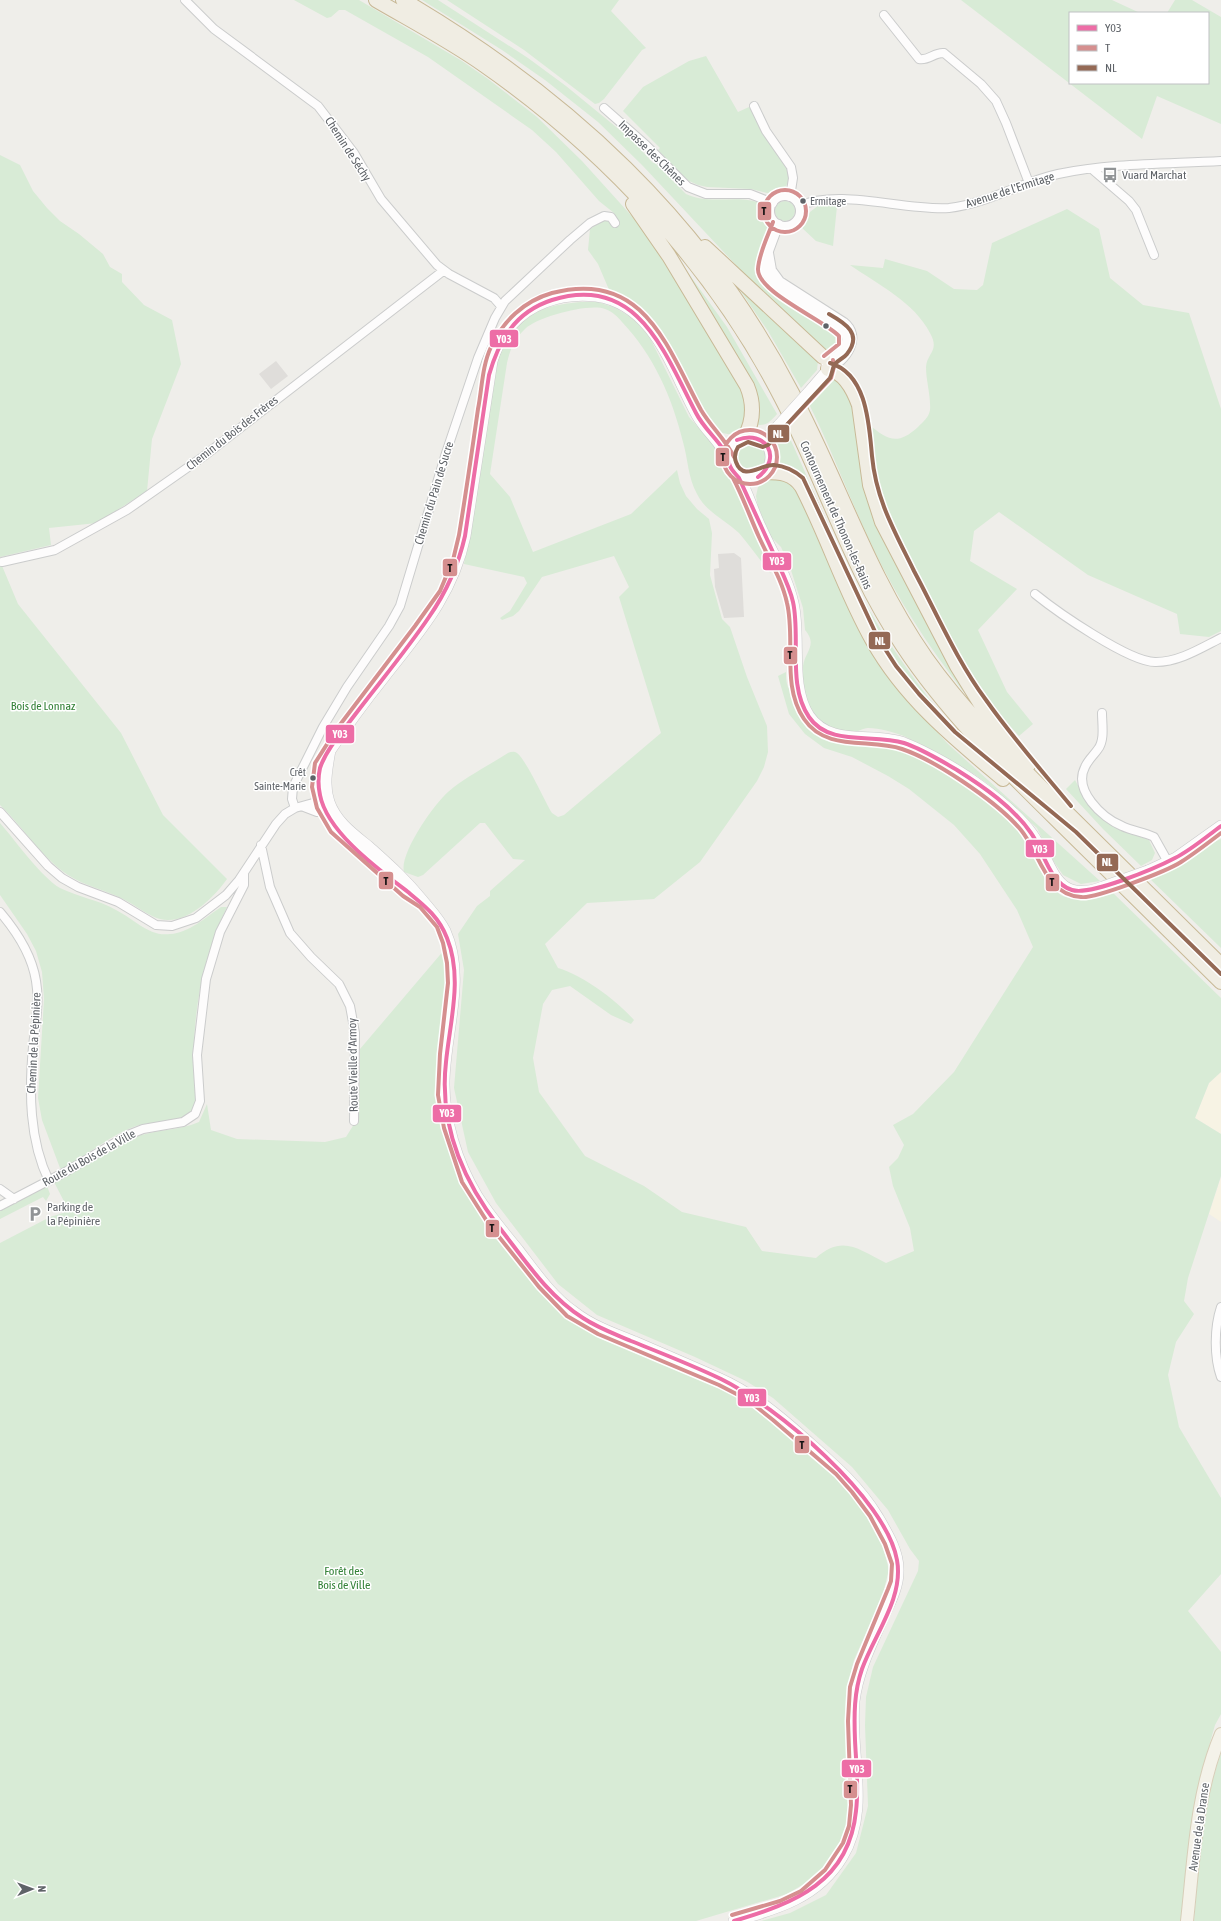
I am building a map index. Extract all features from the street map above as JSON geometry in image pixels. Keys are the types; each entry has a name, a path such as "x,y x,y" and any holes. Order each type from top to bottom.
{"highway":[{"name":"Contournement de Thonon-les-Bains","path":"376,0 458,48 502,78 560,123 645,205 688,256 727,309 763,364 794,423 869,588 885,617 921,673 977,740 1072,836 1221,982"},
{"name":"Contournement de Thonon-les-Bains","path":"403,0 482,48 535,88 599,142 658,201 717,274 776,363 821,452 868,559 889,600 946,686 971,716 1071,817 1221,964"},
{"path":"602,162 657,237 747,386 751,401 752,418 741,438"},
{"path":"658,201 826,363 843,376 857,399 862,418 868,478 877,510 950,654 980,703 1071,817"},
{"path":"762,475 787,474 799,482 873,641 888,664 914,698 951,736 1072,836"}],"main road":[{"path":"734,1921 782,1907 804,1896 830,1874 848,1846 854,1827 857,1805 854,1721 856,1688 863,1666 894,1592 898,1573 895,1552 886,1532 857,1488 840,1470 777,1415 737,1387 600,1328 571,1310 544,1283 481,1203 462,1166 450,1126 444,1095 446,1055 454,983 452,951 442,924 424,902 407,892 340,834 331,824 326,806 318,787 321,765 330,750 349,722 430,616 451,581 459,562 465,536 492,361 502,337 519,317 541,304 565,297 590,295 607,298 623,304 636,313 653,331 697,415 724,451 731,468 738,475 793,602 796,623 799,690 806,711 813,722 824,730 837,735 883,738 905,744 961,773 990,794 1027,828 1036,840 1052,874 1060,883 1069,889 1081,892 1092,891 1148,871 1168,862 1182,854 1221,826"},
{"path":"764,441 808,393 826,363"},
{"path":"707,428 723,438 754,436 764,441 771,455 770,464 753,490 753,510"},
{"path":"729,460 730,450 741,438"},
{"path":"738,475 746,478 762,475"},
{"name":"Avenue de la Dranse","path":"1187,1921 1202,1796 1208,1769 1221,1734"}],"street":[{"name":"Chemin de Séchy","path":"185,0 214,29 300,91 321,109 357,159 381,199 416,242 443,271 494,298 501,306"},
{"path":"884,15 920,60 924,60 939,52 944,53 987,90 1002,114 1029,183"},
{"path":"754,106 766,131 791,167 793,178 790,197"},
{"name":"Impasse des Chênes","path":"604,108 646,145 688,187 706,194 750,194 773,203"},
{"name":"Avenue de l'Ermitage","path":"799,206 817,200 837,199 948,208 974,203 1029,183 1062,174 1093,170 1221,161"},
{"path":"1093,170 1136,210 1154,255"},
{"path":"780,197 790,197 797,202 800,214 796,221 789,225 780,224 771,215 773,203 780,197"},
{"name":"Chemin du Pain de Sucre","path":"295,808 292,795 295,782 323,727 347,686 389,626 400,606 446,453 478,358 501,306 579,231 604,216 611,217 615,223"},
{"path":"780,224 769,252 772,270 780,281 844,322 850,328 853,341 850,350 835,365 826,363"},
{"name":"Chemin du Bois des Frères","path":"2,562 54,550 127,510 204,456 443,271"},
{"path":"1035,594 1051,607 1119,650 1144,660 1155,662 1176,659 1221,638"},
{"path":"1102,713 1102,738 1099,748 1085,766 1082,774 1084,788 1090,800 1113,822 1154,837 1168,862"},
{"name":"Route du Bois de la Ville","path":"0,1206 49,1181 128,1135 143,1129 184,1122 197,1110 200,1096 196,1055 206,979 220,932 244,885 244,873 280,818 295,808 326,806"},
{"path":"0,812 48,866 62,878 78,887 122,905 156,925 172,926 196,918 226,895 244,873"},
{"name":"Route Vieille d'Armoy","path":"261,845 270,887 290,933 314,960 339,984 350,1006 354,1033 354,1121"},
{"name":"Chemin de la Pépinière","path":"0,912 22,943 31,961 36,979 38,1005 33,1047 30,1103 38,1152 49,1181"},
{"path":"0,1189 14,1199"},
{"path":"1221,1307 1216,1337 1217,1356 1221,1377"}],"shaded area":[{"path":"276,361 288,376 271,389 259,374"},
{"path":"734,553 741,558 744,617 724,618 715,587 714,569 719,568 718,554"},
{"path":"1221,1072 1221,1134 1195,1118 1209,1083"},
{"path":"1221,1177 1221,1222 1209,1214"}],"green space":[{"path":"294,0 359,0 462,61 537,117 582,161 638,223 654,246 741,389 744,407 742,431 734,434 726,434 711,426 699,407 670,350 659,332 646,316 630,302 610,292 598,264 588,250 590,229 614,213 599,201 556,152 532,130 428,57 345,10 339,10 331,17 327,18"},
{"path":"422,0 438,0 528,58 566,86 632,140 653,163 655,163 686,194 715,200 744,199 762,204 769,232 760,261 762,276 772,289 799,307 808,317 825,327 835,329 841,333 843,338 842,344 834,352 829,353 820,347 821,345 751,281 642,165 598,122 545,80 502,50"},
{"path":"447,0 619,0 611,11 646,48 642,50 604,99 595,104 524,50"},
{"path":"961,0 1112,0 1138,12 1069,12 1069,83"},
{"path":"1175,0 1192,0 1221,17 1221,124 1157,96 1142,139 1070,84 1209,84 1209,12 1168,12"},
{"path":"706,56 738,112 749,107 789,168 788,182 785,188 771,194 751,189 707,187 689,181 658,150 660,148 623,111 643,87 689,61"},
{"path":"0,155 20,165 33,191 47,208 60,221 79,234 103,254 110,267 122,274 122,282 144,305 172,320 181,364 152,439 147,491 97,523 49,528 51,545 0,557"},
{"path":"785,201 792,204 795,211 792,218 785,221 778,218 775,211 778,204"},
{"path":"819,205 837,206 833,246 816,241 801,227 810,212"},
{"path":"1067,209 1099,229 1110,278 1143,305 1189,313 1221,409 1221,631 1209,637 1180,634 1177,614 1088,575 999,512 974,531 970,561 1017,589 978,630 1007,692 1033,724 1019,736 981,688 960,654 931,600 928,601 891,529 876,491 868,424 887,437 898,439 911,433 926,419 930,410 930,405 926,367 934,344 933,339 923,322 905,303 884,287 850,265 883,268 885,259 927,271 954,289 977,290 983,285 992,243"},
{"path":"676,256 727,327 777,414 767,423 762,425 754,424 756,414"},
{"path":"731,277 818,360 817,370 801,388 768,331"},
{"path":"580,302 598,302 616,308 632,318 650,338 689,417 723,455 727,470 734,478 757,532 757,538 771,574 739,533 705,506 697,494 690,475 679,425 667,393 643,349 617,316 608,310 597,308 587,308 564,312 531,324 521,333 513,345 507,363 490,474 510,497 533,552 631,514 677,470 680,483 686,496 697,509 709,519 712,533 710,575 722,619 730,627 747,677 767,726 768,752 764,767 757,781 700,862 654,899 587,903 545,944 558,968 589,983 609,997 634,1020 631,1024 611,1015 570,986 552,990 543,1004 533,1058 539,1092 585,1156 644,1186 682,1212 746,1227 762,1251 816,1258 835,1247 843,1246 859,1249 886,1263 914,1251 910,1228 893,1186 889,1167 898,1158 904,1145 893,1125 913,1114 954,1072 1033,947 1017,910 980,854 954,825 909,789 888,776 852,757 824,748 805,734 789,714 778,676 786,672 788,687 796,696 812,726 820,733 847,742 885,744 899,747 943,770 990,802 1012,821 1033,846 1052,886 1060,894 1071,898 1088,898 1111,891 1221,998 1221,1072 1209,1083 1195,1118 1221,1134 1221,1176 1188,1278 1184,1301 1194,1314 1176,1342 1168,1375 1179,1427 1221,1498 1221,1574 1188,1611 1221,1652 1221,1714 1215,1725 1209,1746 1195,1810 1182,1921 761,1921 790,1913 826,1895 856,1853 868,1806 865,1725 866,1697 873,1667 918,1571 919,1561 910,1549 888,1510 852,1467 773,1398 746,1381 695,1357 597,1315 558,1284 496,1203 468,1152 454,1088 464,970 458,934 477,906 490,896 490,891 525,860 513,859 485,823 480,823 423,875 418,877 404,872 404,864 412,842 427,818 448,792 469,776 508,753 516,752 521,757 552,813 558,817 564,815 661,733 619,597 629,587 614,556 542,577 519,611 513,616 502,620 500,618 510,611 527,583 524,577 464,564 495,370 500,354 507,340 524,320 535,313 548,308"},
{"path":"835,379 838,380 850,394 863,472 973,704 925,638 883,568 863,527 808,402 824,384"},
{"path":"785,428 840,552 870,611 904,664 954,731 932,713 880,646 805,486 774,468 777,436"},
{"path":"750,441 759,444 763,448 766,457 763,466 759,470 750,473 741,470 737,466 734,457 737,448 741,444"},
{"path":"768,478 786,478 801,495 801,501 849,610 903,695 948,744 1100,881 1081,884 1063,875 1052,859 1037,828 988,784 974,774 904,736 886,730 872,728 846,732 832,728 814,715 807,702 803,684 804,661 811,644 809,635 805,630 803,608 790,567 781,547 771,537 758,507 756,496 758,487"},
{"name":"Bois de Lonnaz","path":"0,561 18,604 121,733 163,815 227,879 213,896 195,911 174,920 163,920 152,916 127,901 75,879 49,860 0,805"},
{"path":"1075,780 1082,793 1124,830 1149,840 1155,853 1152,860 1141,866 1103,829 1066,789"},
{"path":"0,823 45,876 60,888 109,907 155,933 170,934 184,931 191,928 221,907 227,907 219,924 202,979 196,1016 194,1061 196,1095 193,1109 188,1115 179,1120 144,1124 114,1136 65,1168 60,1168 42,1120 38,1098 44,999 42,972 36,951 27,934 0,895"},
{"path":"1221,839 1221,948 1148,877 1179,864 1202,847"},
{"name":"Forêt des Bois de Ville","path":"445,949 445,1001 439,1085 443,1127 459,1178 479,1213 556,1309 581,1327 754,1404 821,1460 849,1490 881,1539 889,1570 882,1597 854,1660 846,1693 845,1733 852,1818 845,1844 834,1859 814,1878 787,1894 696,1921 0,1921 0,1243 50,1217 69,1211 54,1182 103,1153 133,1138 199,1122 207,1104 211,1130 237,1139 325,1142 346,1137 359,1116 360,1049"},
{"path":"47,1186 50,1194 46,1201 43,1197 0,1219 0,1210"},
{"path":"1221,1753 1221,1921 1194,1921 1205,1815 1209,1794"}],"transit line":[{"name":"T","path":"785,190 800,196 806,211 800,226 785,232 770,226 764,211 770,196 785,190"},
{"name":"T","path":"773,222 760,257 758,269 761,278 768,287 779,296 831,329 839,336 839,344 824,356"},
{"name":"T","path":"732,1915 780,1901 801,1891 825,1870 843,1843 849,1826 851,1805 848,1721 850,1687 857,1664 891,1581 892,1564 885,1544 870,1516 836,1474 773,1420 748,1400 719,1385 598,1334 567,1316 539,1287 488,1223 462,1182 444,1128 438,1095 440,1054 448,983 447,963 443,943 437,927 420,907 403,896 331,832 317,808 312,787 315,763 336,730 440,591 453,560 459,535 488,354 502,329 516,313 532,301 552,293 583,289 609,292 631,303 648,319 663,339 701,410 734,457"},
{"name":"Y03","path":"734,1921 778,1906 798,1897 815,1886 830,1872 843,1856 851,1835 856,1811 857,1775 855,1704 857,1686 867,1656 887,1616 896,1588 898,1574 897,1560 889,1536 873,1509 826,1456 770,1410 744,1392 721,1379 607,1331 583,1318 570,1309 548,1288 518,1252 486,1209 474,1190 464,1170 450,1128 446,1107 445,1085 446,1062 455,984 452,953 444,931 436,918 426,907 369,861 343,836 332,823 319,792 319,771 330,748 420,630 441,598 455,568 465,536 489,375 498,350 510,329 518,320 539,305 552,300 582,295 606,298 627,308 645,324 673,367 699,418 720,445 731,468 739,478 786,582 793,602 795,616 796,676 798,691 802,704 809,717 818,726 828,732 840,736 892,740 904,743 931,755 957,770 988,791 1016,815 1036,840 1052,874 1064,886 1072,890 1081,891 1093,889 1123,880 1153,868 1187,851 1221,826"},
{"name":"NL","path":"829,314 841,321 850,330 853,335 851,347 846,355 834,365 830,378 768,445 763,447 748,442 738,447 735,458 739,468 743,471 753,471 769,465 782,466 790,469 803,478 878,638 896,666 919,694 955,732 1076,832 1221,974"},
{"name":"T","path":"768,445 831,378 834,367 833,360"},
{"name":"NL","path":"830,363 842,369 852,378 859,389 867,415 874,472 882,501 900,543 939,620 966,669 996,714 1027,754 1071,806"},
{"name":"T","path":"745,430 755,430 765,434 773,442 777,452 777,457 777,462 773,472 765,480 755,484 745,484 735,480 727,472 723,462 723,452 727,442 735,434 745,430"},
{"name":"Y03","path":"737,440 756,438 768,447 770,454 769,462 765,470 758,477"},
{"name":"T","path":"733,478 785,594 789,617 790,662 793,692 797,706 804,719 813,729 824,736 836,740 876,744 902,749 941,767 955,776 978,792 1015,823 1028,839 1051,881 1059,889 1069,894 1081,897 1101,894 1147,878 1181,862 1221,833"}],"place":[{"name":"Vuard Marchat","path":"1110,175"},
{"name":"Ermitage","path":"803,201"},
{"name":"Crêt Sainte-Marie","path":"313,778"},
{"name":"Parking de la Pépinière","path":"35,1214"}]}
